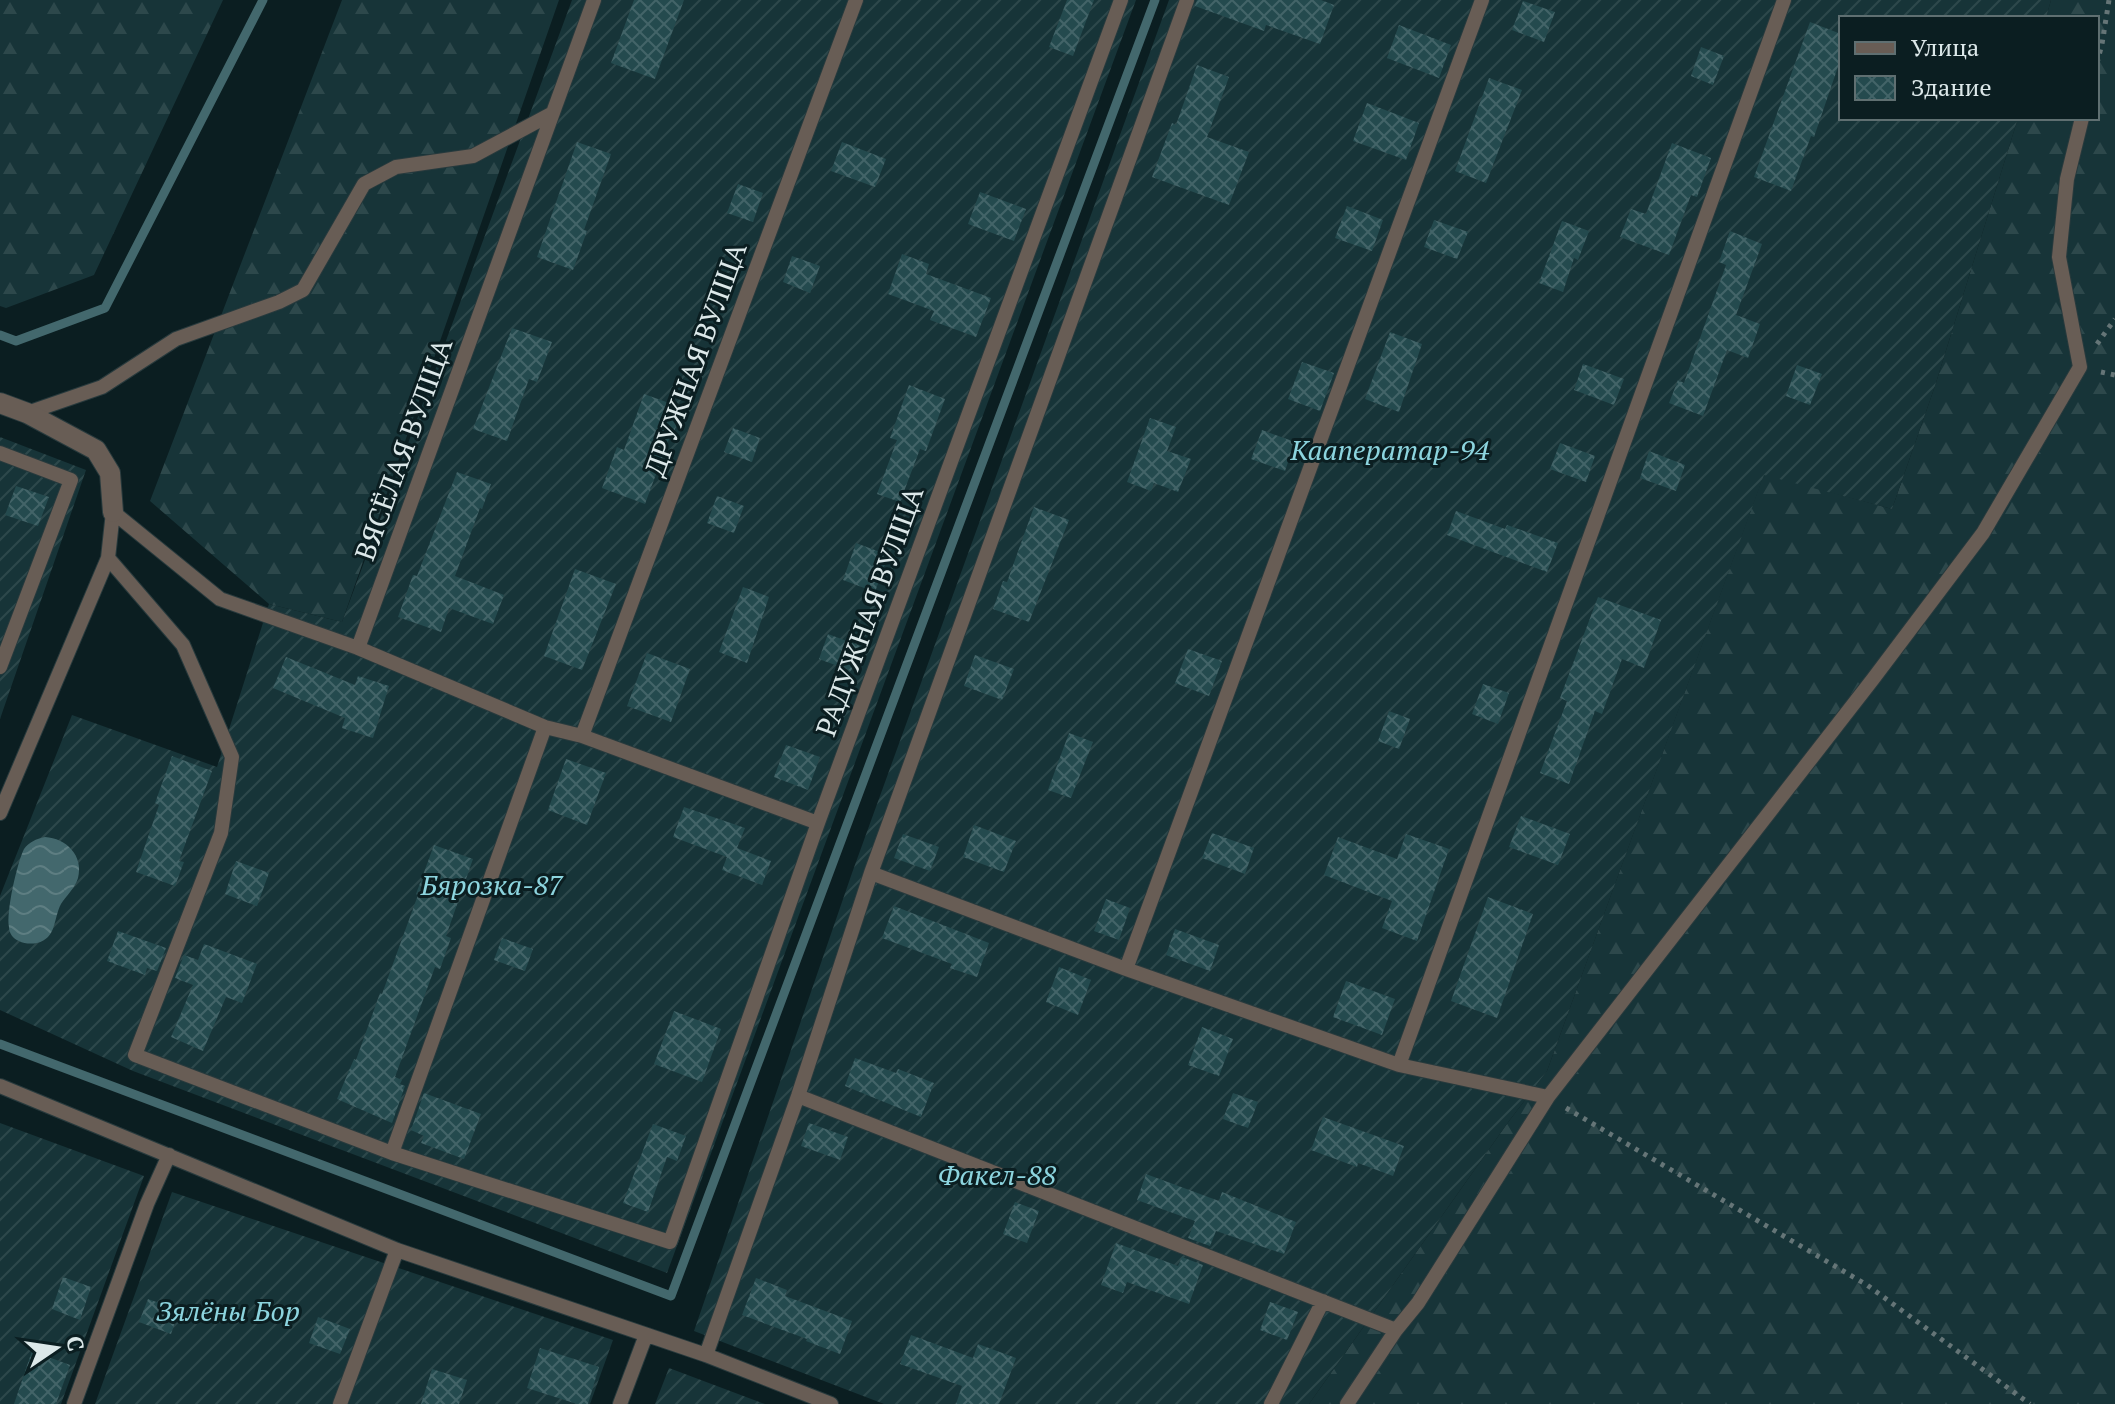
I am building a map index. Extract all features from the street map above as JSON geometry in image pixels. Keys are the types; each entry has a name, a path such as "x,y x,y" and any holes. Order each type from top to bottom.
{"street":[{"path":"0,403 27,413 96,450 110,473 113,512"}],"lane":[{"name":"ВЯСЁЛАЯ ВУЛІЦА","path":"358,648 594,0"},
{"name":"ДРУЖНАЯ ВУЛІЦА","path":"582,736 856,0"},
{"name":"РАДУЖНАЯ ВУЛІЦА","path":"392,1153 670,1242 818,823 1121,0"},
{"path":"706,1355 798,1096 871,873 1187,0"},
{"path":"1126,969 1482,0"},
{"path":"1399,1065 1784,0"},
{"path":"27,413 102,387 176,339 279,302 303,290 364,184 396,167 473,156 553,113"},
{"path":"1347,1404 1396,1330 1418,1303 1548,1097 1983,533 2080,367 2059,257 2067,179 2082,120"},
{"path":"0,453 71,480 0,667"},
{"path":"113,512 220,599 358,648 545,727 582,736 818,823"},
{"path":"0,813 108,558 113,512"},
{"path":"108,558 183,645 232,757 221,833 135,1055 392,1153 545,727"},
{"path":"871,873 1126,969 1399,1065 1548,1097"},
{"path":"0,1086 397,1250 706,1355 831,1404"},
{"path":"798,1096 1396,1330"},
{"path":"74,1404 147,1204 169,1155"},
{"path":"340,1404 397,1250"},
{"path":"1271,1404 1323,1301"},
{"path":"620,1404 646,1335"}],"path":[{"path":"2099,55 2109,0"},
{"path":"1548,1097 1867,1285 2030,1404"}],"green space":[{"path":"0,0 223,0 94,275 6,308 0,306"},
{"path":"342,0 559,0 342,622 269,604 150,501"},
{"name":"Бярозка-87","path":"572,0 1136,0 667,1273 133,1071 0,1010 0,896 72,715 217,767 269,604 342,622"},
{"name":"Кааператар-94","path":"1169,0 2051,0 2047,16 1839,16 1839,120 2017,120 1935,386 1892,509 1764,475 1547,1071 1309,1404 884,1404 694,1331 852,873"},
{"path":"2051,0 2115,0 2115,1404 1309,1404 1547,1071 1764,474 1892,509 1935,386 2017,120 2099,120 2099,16 2047,16"},
{"path":"0,437 86,470 0,719"},
{"path":"0,1123 144,1176 61,1404 0,1404"},
{"name":"Зялёны Бор","path":"172,1192 613,1340 590,1404 95,1404"},
{"path":"669,1368 765,1404 655,1404"}],"water":[{"path":"45,837 60,841 72,850 78,862 78,878 61,904 48,937 37,943 21,942 12,936 8,920 18,865 28,844"}],"building":[{"path":"634,0 684,0 655,79 611,63"},
{"path":"1067,0 1094,0 1073,56 1049,47"},
{"path":"1197,0 1321,0 1334,5 1320,44 1266,25 1264,31 1195,6"},
{"path":"1523,1 1555,12 1544,42 1512,30"},
{"path":"1810,22 1839,33 1839,64 1814,137 1811,136 1791,191 1754,177"},
{"path":"1399,25 1451,45 1439,78 1387,58"},
{"path":"1701,47 1724,56 1713,85 1691,76"},
{"path":"1197,65 1229,77 1207,137 1249,152 1229,205 1152,177 1172,123 1176,125"},
{"path":"1489,78 1522,90 1486,183 1455,171"},
{"path":"1367,103 1419,123 1406,160 1353,141"},
{"path":"577,142 611,154 573,270 537,257"},
{"path":"842,142 886,159 875,187 831,171"},
{"path":"1672,143 1711,158 1697,197 1691,195 1669,255 1620,237 1631,209 1646,214"},
{"path":"738,184 763,193 753,222 727,213"},
{"path":"980,192 1026,209 1014,241 968,224"},
{"path":"1347,206 1383,220 1372,251 1335,238"},
{"path":"1434,220 1468,232 1457,259 1424,247"},
{"path":"1562,221 1589,231 1578,260 1574,258 1563,292 1539,283"},
{"path":"1730,231 1762,244 1736,315 1760,324 1748,358 1727,350 1703,416 1669,403 1678,380 1684,383 1726,265 1719,262"},
{"path":"902,254 929,264 926,274 991,298 976,337 930,320 934,311 888,294"},
{"path":"792,256 820,266 810,293 783,282"},
{"path":"512,328 552,342 537,382 529,379 507,441 473,429"},
{"path":"1390,332 1422,344 1399,412 1365,399"},
{"path":"1302,362 1334,373 1320,411 1288,399"},
{"path":"1583,364 1624,379 1614,405 1574,390"},
{"path":"1797,365 1822,374 1810,405 1786,396"},
{"path":"909,385 945,399 926,451 920,449 900,502 877,494 897,440 890,438"},
{"path":"644,394 683,408 645,504 602,488 617,447 624,450"},
{"path":"1150,418 1176,427 1167,451 1191,459 1178,492 1154,483 1151,491 1127,482"},
{"path":"733,428 760,438 752,462 724,452"},
{"path":"1262,430 1295,442 1285,471 1251,459"},
{"path":"1560,443 1595,456 1586,482 1550,469"},
{"path":"1649,451 1685,465 1676,491 1640,478"},
{"path":"457,472 491,484 455,576 504,595 493,624 449,608 441,632 398,617"},
{"path":"16,486 49,497 38,526 5,515"},
{"path":"717,496 744,506 734,533 707,523"},
{"path":"1034,507 1069,520 1029,622 993,609 1003,581 1007,582"},
{"path":"1456,511 1505,529 1507,525 1558,543 1547,572 1447,535"},
{"path":"856,543 888,555 875,592 843,580"},
{"path":"575,569 616,584 582,670 544,656"},
{"path":"743,587 769,597 747,663 719,652"},
{"path":"1598,597 1661,620 1644,668 1622,659 1602,714 1595,711 1569,784 1540,773 1567,701 1560,698"},
{"path":"828,634 860,646 851,671 819,659"},
{"path":"1188,649 1222,661 1209,696 1175,683"},
{"path":"647,653 690,669 671,722 627,706"},
{"path":"975,655 1014,669 1002,700 964,686"},
{"path":"286,657 355,685 358,676 389,686 373,738 342,728 345,718 273,688"},
{"path":"1483,684 1509,693 1498,724 1472,714"},
{"path":"1389,711 1410,719 1399,749 1378,741"},
{"path":"1069,733 1093,742 1071,798 1048,790"},
{"path":"786,745 820,757 808,790 774,777"},
{"path":"172,756 212,771 179,861 184,862 175,886 136,872"},
{"path":"566,759 606,773 587,825 548,810"},
{"path":"684,807 745,828 737,848 771,861 762,885 722,870 727,857 673,837"},
{"path":"1521,816 1570,834 1558,865 1509,847"},
{"path":"974,825 1016,841 1004,872 963,857"},
{"path":"1212,833 1254,848 1245,874 1202,858"},
{"path":"903,834 939,847 930,871 894,858"},
{"path":"1406,834 1449,849 1417,941 1382,928 1392,901 1324,875 1338,837 1397,859"},
{"path":"434,845 473,859 446,936 451,938 440,969 435,967 395,1077 402,1080 400,1084 405,1086 392,1123 337,1099 382,994"},
{"path":"236,861 269,873 257,906 225,894"},
{"path":"1488,897 1533,914 1497,1018 1451,1001"},
{"path":"1106,899 1130,908 1119,940 1094,931"},
{"path":"894,906 989,943 977,977 950,968 952,964 882,938"},
{"path":"1175,929 1219,945 1210,971 1166,955"},
{"path":"118,931 166,948 157,971 147,968 145,975 107,961"},
{"path":"502,938 533,949 525,971 494,960"},
{"path":"204,944 257,964 242,1003 226,997 203,1051 171,1037 193,985 175,978 184,955 198,960"},
{"path":"1059,967 1091,980 1078,1015 1046,1002"},
{"path":"1346,981 1395,999 1382,1035 1333,1017"},
{"path":"674,1011 721,1029 702,1082 654,1064"},
{"path":"1202,1027 1233,1039 1219,1076 1188,1065"},
{"path":"855,1058 896,1073 898,1069 934,1083 921,1117 845,1086"},
{"path":"424,1093 481,1114 464,1159 421,1143 424,1136 411,1130"},
{"path":"1233,1093 1258,1102 1248,1128 1223,1119"},
{"path":"1323,1117 1404,1146 1393,1176 1311,1150"},
{"path":"809,1123 848,1137 840,1160 801,1146"},
{"path":"653,1124 686,1136 677,1161 667,1157 648,1212 623,1203"},
{"path":"1146,1174 1219,1201 1222,1192 1296,1222 1284,1254 1216,1231 1210,1246 1188,1238 1195,1221 1137,1200"},
{"path":"1015,1202 1039,1211 1027,1243 1003,1234"},
{"path":"1116,1243 1178,1266 1182,1257 1203,1265 1189,1304 1127,1282 1123,1293 1101,1285"},
{"path":"63,1277 91,1287 80,1320 52,1309"},
{"path":"756,1278 787,1290 785,1296 852,1321 840,1354 742,1315"},
{"path":"148,1299 179,1310 171,1334 139,1322"},
{"path":"1270,1302 1298,1312 1287,1340 1260,1330"},
{"path":"318,1317 350,1329 340,1354 309,1343"},
{"path":"911,1335 973,1358 978,1344 1016,1358 999,1404 956,1404 962,1386 900,1364"},
{"path":"540,1348 599,1367 588,1404 577,1404 527,1388"},
{"path":"32,1351 70,1365 56,1404 14,1404"},
{"path":"432,1369 467,1380 459,1404 421,1404"}],"waterway":[{"path":"0,335 16,341 105,308 263,0"},
{"path":"0,1044 671,1296 1155,0"}],"park label":[{"name":"Факел-88","path":"997,1174"}]}
